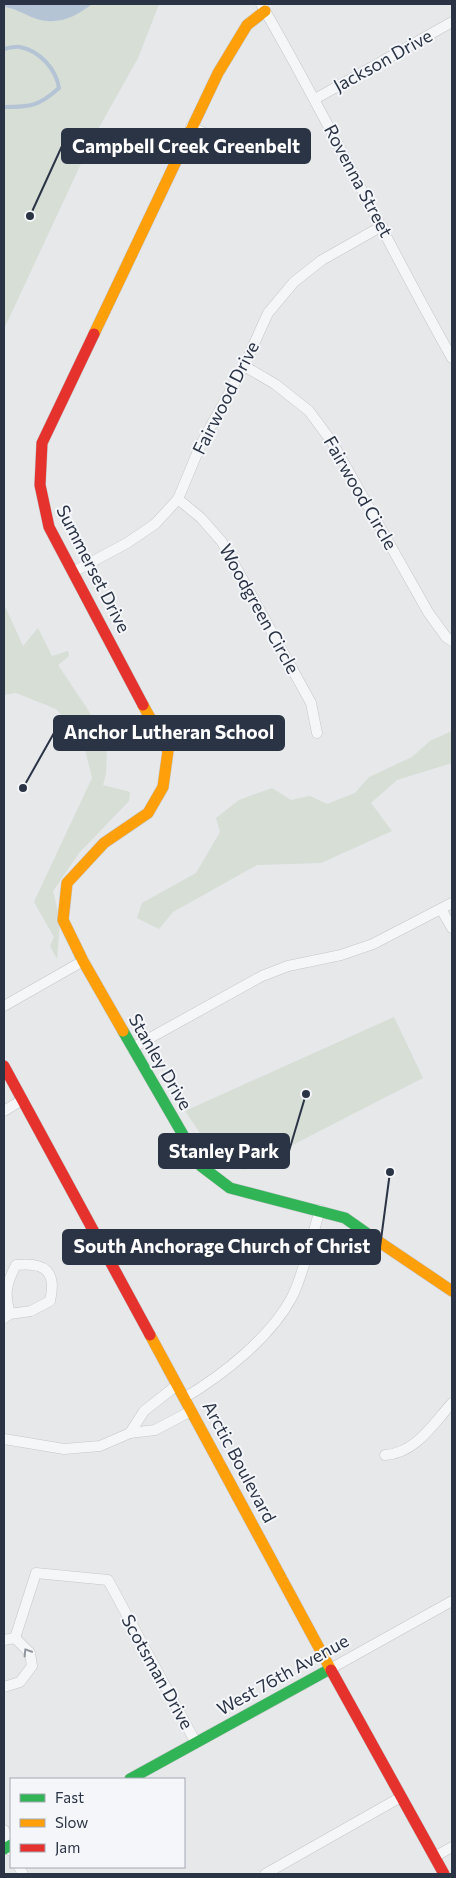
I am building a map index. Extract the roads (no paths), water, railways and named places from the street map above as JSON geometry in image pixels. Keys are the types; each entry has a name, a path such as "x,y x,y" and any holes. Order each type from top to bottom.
{"street":[{"name":"Rovenna Street","path":"263,7 315,99 382,226 410,284 452,358"},
{"name":"Summerset Drive","path":"83,961 63,920 67,883 104,843 148,812 163,787 168,751 48,527 41,505 38,475 42,443 218,73 247,25 263,7"},
{"name":"Jackson Drive","path":"315,99 452,22"},
{"path":"191,127 216,138"},
{"name":"Fairwood Drive","path":"73,572 127,543 155,524 178,499 201,444 244,366 268,314 294,282 322,260 382,226"},
{"name":"Fairwood Circle","path":"244,366 275,384 310,411 332,442 428,612 446,637 452,641"},
{"name":"Woodgreen Circle","path":"178,499 201,518 222,542 311,703 317,733"},
{"path":"132,1048 262,976 288,966 341,954 373,944 452,902"},
{"path":"442,909 452,928"},
{"path":"4,1006 83,961"},
{"name":"Stanley Drive","path":"83,961 201,1166 230,1188 345,1218 452,1292"},
{"name":"Arctic Boulevard","path":"4,1066 330,1669 444,1874"},
{"path":"4,1111 22,1100"},
{"path":"184,1398 206,1385 276,1323 293,1296 320,1210"},
{"path":"35,1263 45,1269 54,1287 50,1301 31,1311 7,1316 5,1296 7,1282 16,1265 35,1263"},
{"path":"130,1433 144,1411 177,1385"},
{"path":"385,1455 399,1454 412,1447 452,1403"},
{"path":"4,1439 64,1449 100,1446 130,1433 155,1430 191,1411"},
{"name":"Scotsman Drive","path":"15,1638 36,1574 108,1580 196,1743"},
{"name":"West 76th Avenue","path":"132,1778 452,1601"},
{"path":"4,1640 15,1638 30,1653 32,1666 20,1682 11,1687 4,1687"},
{"path":"265,1874 401,1797"},
{"path":"4,1830 9,1848"},
{"path":"434,1857 452,1847"}],"water":[{"path":"4,4 92,4 72,17 50,21 34,18 4,7"}],"waterway":[{"path":"4,49 20,47 34,52 51,68 59,88 40,102 21,107 4,107"}],"place":[{"name":"Campbell Creek Greenbelt","path":"30,216"},
{"name":"Anchor Lutheran School","path":"23,788"},
{"name":"Stanley Park","path":"306,1094"},
{"name":"South Anchorage Church of Christ","path":"390,1172"}]}
